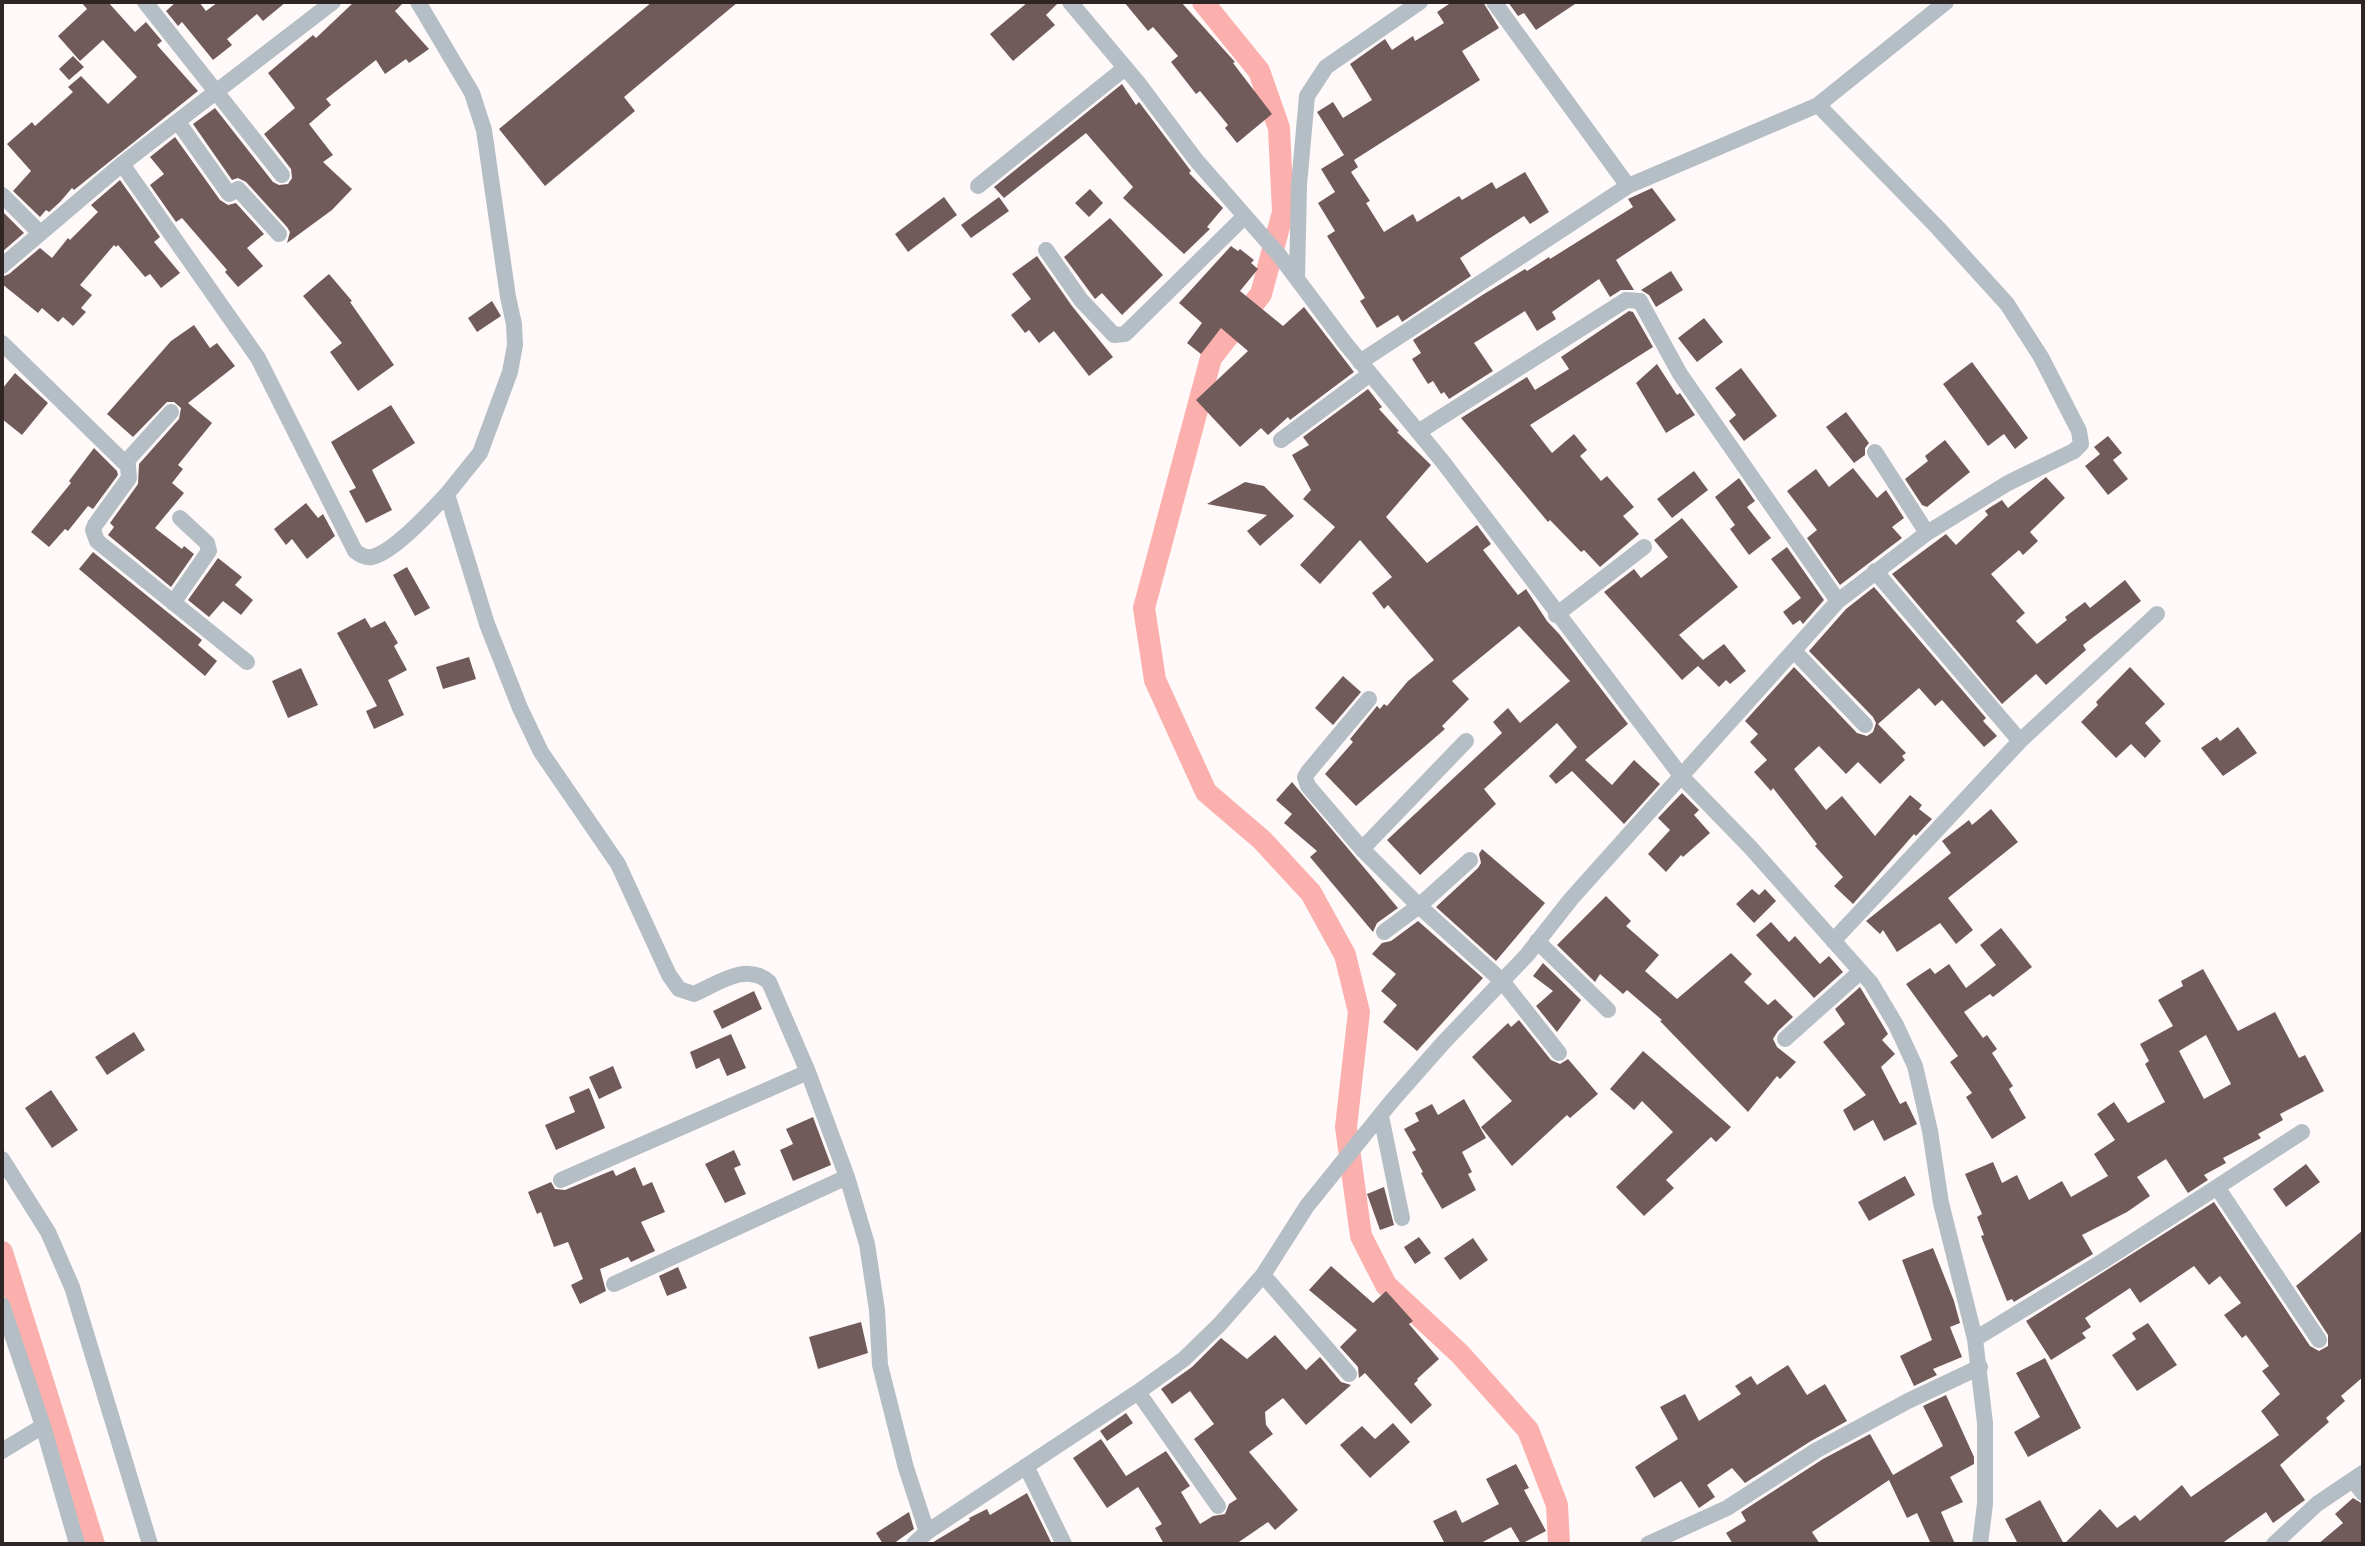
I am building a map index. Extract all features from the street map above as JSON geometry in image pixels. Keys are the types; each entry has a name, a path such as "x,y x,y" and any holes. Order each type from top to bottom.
{"street":[{"path":"145,2 282,175"},
{"path":"2,266 122,164 333,2"},
{"path":"122,164 258,358 355,551 362,557 374,557 413,530 480,453 510,372 515,345 484,130 472,93 418,2"},
{"path":"1070,2 1196,160 1279,255 1682,777 1750,847 1871,983 1896,1025 1915,1066 1930,1131 1941,1203 1980,1367 1986,1463 1980,1544"},
{"path":"1297,279 1299,185 1307,96 1326,67 1420,2"},
{"path":"1494,2 1628,186"},
{"path":"1281,440 1365,368 1628,186 1818,105 1946,2"},
{"path":"978,186 1125,68"},
{"path":"447,494 487,624 520,708 541,752 618,864 669,975 679,989 694,994 751,972 769,982 808,1072 847,1177 867,1244 877,1310 880,1365 920,1538 1138,1392 1184,1359 1220,1324 1263,1275 1307,1206 1443,1043 1502,981 1571,899 1838,601 1927,533 2008,483 2074,451 2081,444 2081,438 2041,357 2007,304 1818,105"},
{"path":"178,122 229,194 238,189 279,234"},
{"path":"2,195 40,233"},
{"path":"1046,250 1081,300 1114,335 1119,336 1125,334 1250,222"},
{"path":"1418,432 1626,300 1640,301 1680,374 1838,601"},
{"path":"2,343 125,463 130,472 129,478 95,525 97,541 247,662"},
{"path":"125,463 171,412"},
{"path":"1875,452 1927,533"},
{"path":"173,603 209,551 207,543 180,518"},
{"path":"1556,615 1644,547"},
{"path":"1875,571 2020,741"},
{"path":"1833,941 2020,741 2157,614"},
{"path":"1794,651 1865,725"},
{"path":"1369,699 1305,777 1308,786 1362,849 1502,981 1559,1053"},
{"path":"1362,849 1466,741"},
{"path":"1384,932 1419,906 1470,860"},
{"path":"1537,941 1608,1010"},
{"path":"1785,1039 1860,972"},
{"path":"561,1180 808,1072"},
{"path":"1381,1116 1402,1218"},
{"path":"1975,1339 2103,1261 2302,1132"},
{"path":"2,1159 48,1232 72,1287 150,1544"},
{"path":"614,1284 847,1177"},
{"path":"2217,1187 2319,1340"},
{"path":"1263,1275 1349,1374"},
{"path":"2,1305 43,1426 77,1544"},
{"path":"1648,1544 1727,1508 1817,1450 1980,1367"},
{"path":"1138,1392 1218,1506"},
{"path":"2,1451 43,1426"},
{"path":"1026,1466 1064,1544"},
{"path":"2282,1541 2317,1504 2360,1482"}],"building":[{"path":"81,2 108,2 135,32 146,22 162,41 157,45 198,91 74,190 72,188 40,217 13,191 31,171 7,144 32,122 35,126 73,92 68,87 81,76 108,104 137,77 103,40 80,61 58,36 87,9"},
{"path":"176,2 199,2 206,11 218,2 286,2 263,21 257,14 227,39 232,45 213,60 182,22 178,26 166,11"},
{"path":"354,2 404,2 395,11 429,49 409,63 406,59 385,74 376,60 326,99 331,105 309,124 333,155 323,162 352,189 332,210 287,243 290,232 287,227 246,182 238,178 232,180 193,124 215,108 273,182 288,184 292,178 291,169 264,134 295,108 268,73 313,35 316,38"},
{"path":"652,2 738,2 624,97 635,111 545,186 499,129"},
{"path":"1028,2 1059,2 1046,15 1055,25 1013,61 990,34"},
{"path":"1124,2 1181,2 1235,62 1272,114 1237,143 1225,128 1228,125 1200,91 1196,94 1171,62 1178,56 1153,27 1148,31"},
{"path":"1452,2 1483,2 1499,28 1462,51 1480,80 1354,160 1358,167 1351,172 1370,201 1366,203 1384,232 1413,214 1417,222 1459,196 1462,200 1492,182 1496,189 1525,172 1549,212 1530,224 1524,216 1460,258 1471,276 1402,322 1398,315 1377,328 1360,301 1365,298 1327,236 1335,231 1318,203 1335,192 1321,169 1344,155 1317,112 1333,102 1343,118 1372,100 1350,64 1385,39 1392,50 1413,36 1415,41 1444,23 1437,12"},
{"path":"1508,2 1578,2 1536,30 1524,13 1518,16"},
{"path":"73,56 84,67 69,80 59,69"},
{"path":"1122,84 1191,171 1189,173 1223,208 1207,227 1210,229 1184,254 1123,198 1133,187 1086,133 1004,198 994,187"},
{"path":"175,137 220,200 228,205 236,203 264,234 247,248 263,266 238,287 182,218 176,222 150,185 164,174 150,157"},
{"path":"120,180 160,237 154,242 180,273 161,288 150,274 145,277 118,245 114,245 80,285 92,295 81,308 86,312 73,326 63,317 58,322 42,308 38,313 2,284 2,277 40,248 52,258 68,238 70,240 98,212 91,205"},
{"path":"1652,188 1676,220 1616,260 1634,290 1621,290 1610,297 1599,279 1552,312 1556,319 1537,331 1525,311 1474,343 1493,371 1449,399 1444,392 1441,394 1433,381 1428,384 1412,359 1421,353 1413,340 1525,269 1527,271 1550,259 1633,207 1628,199"},
{"path":"1090,189 1103,203 1089,217 1075,203"},
{"path":"944,197 957,215 908,252 895,234"},
{"path":"999,197 1009,211 971,238 961,225"},
{"path":"2,211 24,233 2,252"},
{"path":"1110,218 1163,275 1122,315 1102,293 1095,299 1064,257"},
{"path":"1231,246 1254,260 1251,263 1258,269 1240,291 1283,326 1304,307 1354,372 1290,420 1288,417 1268,435 1261,428 1240,447 1196,400 1248,351 1221,328 1201,354 1187,343 1202,323 1179,303"},
{"path":"1037,256 1113,357 1089,376 1054,331 1039,343 1029,330 1025,333 1011,315 1031,299 1012,274"},
{"path":"1671,271 1683,290 1656,307 1649,295 1641,290"},
{"path":"329,274 352,301 394,365 358,391 330,352 342,343 303,296"},
{"path":"492,301 501,316 477,332 468,318"},
{"path":"1629,311 1633,312 1653,347 1530,425 1552,453 1574,434 1587,450 1580,456 1601,481 1607,476 1634,507 1623,516 1639,534 1600,567 1550,520 1548,522 1461,418 1527,377 1535,390 1569,369 1561,357"},
{"path":"1704,318 1723,342 1697,362 1678,338"},
{"path":"194,325 210,348 217,343 235,366 188,403 212,423 178,465 183,469 172,483 184,493 155,528 182,549 184,546 194,554 171,587 108,535 114,527 110,523 138,484 139,464 179,419 181,408 174,402 167,402 133,437 107,414 171,341"},
{"path":"1972,362 2028,438 2015,449 2004,434 1988,446 1943,384"},
{"path":"1657,364 1677,395 1680,393 1695,415 1666,433 1636,383"},
{"path":"1741,368 1777,416 1744,441 1729,421 1736,415 1715,388"},
{"path":"15,373 48,403 22,435 2,419 2,389"},
{"path":"1368,389 1397,432 1431,465 1386,517 1427,563 1477,525 1491,544 1483,550 1518,595 1526,589 1547,621 1628,724 1585,760 1612,785 1634,760 1660,784 1624,824 1572,771 1556,784 1549,776 1577,747 1557,723 1484,789 1496,804 1420,875 1387,840 1502,733 1493,722 1508,708 1520,723 1570,681 1519,626 1452,681 1469,699 1442,726 1445,729 1356,806 1325,774 1353,742 1350,739 1377,706 1380,709 1384,704 1387,706 1408,681 1434,660 1388,605 1384,609 1372,593 1392,577 1360,540 1320,584 1300,565 1335,527 1303,499 1311,490 1292,455 1309,445 1303,437"},
{"path":"391,405 415,443 372,470 392,510 366,523 349,491 356,488 331,442"},
{"path":"1846,412 1869,443 1865,455 1854,463 1826,427"},
{"path":"2108,436 2122,453 2113,460 2128,479 2108,495 2085,466 2100,454 2094,447"},
{"path":"1945,440 1970,472 1927,507 1922,505 1905,479 1928,461 1925,456"},
{"path":"94,448 118,475 93,509 88,506 68,531 65,529 49,547 31,532 71,483 69,481"},
{"path":"1853,468 1877,498 1886,490 1904,518 1892,527 1902,538 1840,585 1807,538 1817,530 1787,491 1816,469 1829,487"},
{"path":"1694,471 1708,490 1672,518 1657,499"},
{"path":"2046,477 2065,498 2030,532 2038,541 2023,555 2019,550 1991,574 2025,613 2016,621 2037,644 2085,602 2090,608 2125,580 2141,601 2083,645 2086,650 2046,685 2036,674 2002,704 1892,574 1946,534 1956,545 1988,515 1985,511 2002,500 2008,508"},
{"path":"1739,478 1755,501 1747,507 1771,538 1749,555 1730,529 1735,525 1715,497"},
{"path":"1245,482 1264,486 1294,516 1260,546 1247,531 1267,515 1207,504"},
{"path":"306,503 318,518 323,514 335,536 307,559 292,539 286,545 274,529"},
{"path":"1682,518 1738,587 1679,635 1703,660 1724,644 1746,671 1730,684 1726,680 1719,687 1698,666 1682,680 1604,592 1634,569 1641,578 1668,557 1654,540"},
{"path":"1787,547 1824,600 1803,624 1800,620 1793,625 1783,612 1801,598 1771,559"},
{"path":"93,552 202,640 198,645 217,661 205,676 79,569"},
{"path":"218,558 242,577 235,585 253,600 241,615 223,601 209,617 188,600"},
{"path":"407,567 430,608 415,616 393,575"},
{"path":"1874,587 1986,718 1983,721 1997,736 1984,747 1942,700 1935,706 1919,688 1878,724 1906,753 1902,756 1905,760 1880,784 1858,762 1846,774 1819,746 1794,769 1826,810 1842,796 1875,836 1910,795 1922,805 1919,809 1932,819 1916,836 1914,834 1853,904 1834,886 1843,877 1815,846 1817,844 1773,788 1771,791 1754,772 1767,760 1750,742 1758,734 1745,721 1794,667 1857,733 1867,736 1873,732 1876,723 1873,717 1809,651 1846,609"},
{"path":"365,618 371,628 385,621 398,643 394,646 407,670 388,680 404,715 374,729 366,711 377,706 337,633"},
{"path":"469,657 476,679 443,689 436,667"},
{"path":"2130,667 2165,704 2145,723 2161,741 2145,758 2131,744 2116,758 2081,722"},
{"path":"301,668 318,705 288,718 272,681"},
{"path":"1343,676 1361,692 1333,725 1315,708"},
{"path":"2238,727 2257,753 2223,776 2201,748 2217,737 2220,741"},
{"path":"1292,782 1398,908 1377,923 1373,932 1310,857 1317,851 1284,823 1292,814 1276,800"},
{"path":"1682,793 1699,810 1694,815 1710,833 1683,857 1681,855 1666,872 1648,854 1670,830 1658,818"},
{"path":"1991,809 2018,842 1948,898 1973,930 1956,944 1940,923 1897,952 1883,930 1880,934 1866,921 1951,853 1942,841 1969,820 1972,825"},
{"path":"1482,849 1545,903 1496,961 1436,907 1478,868"},
{"path":"1752,889 1759,895 1765,889 1776,901 1754,923 1736,904"},
{"path":"1606,896 1631,921 1626,926 1659,955 1645,971 1677,999 1731,953 1752,974 1744,982 1768,1005 1775,999 1793,1017 1773,1039 1777,1047 1796,1062 1780,1079 1777,1076 1748,1112 1662,1020 1627,990 1623,994 1600,974 1595,982 1557,945"},
{"path":"1418,921 1483,978 1417,1051 1383,1022 1397,1005 1381,991 1396,974 1372,954 1382,943 1391,941"},
{"path":"1771,922 1789,942 1795,936 1820,964 1829,956 1843,972 1814,998 1756,935"},
{"path":"2001,928 2032,967 1993,997 1990,994 1964,1012 1983,1038 1987,1035 1997,1049 1992,1053 2013,1086 2009,1089 2026,1118 1992,1139 1966,1097 1972,1093 1950,1062 1958,1056 1906,984 1930,968 1935,974 1949,964 1966,988 1996,965 1980,945"},
{"path":"1543,963 1581,1000 1557,1032 1536,1006 1553,991 1533,976"},
{"path":"2203,969 2238,1031 2275,1012 2299,1058 2305,1055 2324,1091 2280,1114 2283,1120 2258,1134 2261,1138 2223,1158 2226,1163 2204,1175 2208,1180 2188,1193 2166,1159 2137,1177 2150,1196 2127,1212 2082,1235 2093,1254 2014,1302 2012,1299 2007,1301 1981,1236 1984,1235 1977,1217 1982,1214 1965,1174 1993,1162 2002,1183 2017,1175 2029,1200 2062,1181 2071,1197 2108,1176 2094,1154 2115,1140 2097,1114 2114,1102 2128,1123 2165,1102 2145,1064 2149,1061 2140,1044 2173,1026 2158,1000 2183,986 2181,981","holes":["2206,1035 2231,1084 2204,1099 2179,1051"]},
{"path":"1860,987 1888,1034 1882,1040 1895,1054 1881,1067 1900,1104 1906,1101 1917,1124 1884,1141 1873,1120 1854,1131 1843,1110 1866,1095 1823,1042 1845,1024 1835,1009"},
{"path":"754,991 762,1009 722,1029 713,1011"},
{"path":"1519,1020 1551,1060 1560,1064 1568,1059 1598,1094 1570,1118 1567,1115 1512,1166 1481,1127 1512,1101 1472,1057 1508,1023 1511,1027"},
{"path":"134,1032 145,1050 107,1075 95,1057"},
{"path":"731,1034 746,1068 727,1076 719,1058 696,1069 690,1052"},
{"path":"1643,1051 1731,1127 1716,1142 1711,1137 1666,1180 1674,1188 1644,1216 1616,1187 1673,1132 1642,1101 1634,1110 1610,1089"},
{"path":"613,1066 622,1088 599,1099 589,1077"},
{"path":"589,1088 605,1128 556,1150 545,1125 575,1112 569,1097"},
{"path":"51,1090 78,1130 52,1148 25,1108"},
{"path":"1464,1099 1486,1138 1462,1152 1472,1172 1468,1174 1476,1190 1442,1209 1421,1173 1412,1152 1416,1150 1404,1129 1419,1121 1415,1113 1432,1104 1438,1115"},
{"path":"813,1117 831,1165 793,1181 780,1150 793,1144 786,1129"},
{"path":"734,1150 741,1165 734,1168 746,1194 725,1203 705,1164"},
{"path":"2306,1164 2320,1182 2286,1207 2273,1189"},
{"path":"635,1167 643,1186 652,1182 665,1212 641,1222 655,1251 631,1262 628,1257 600,1269 606,1291 580,1304 571,1285 583,1279 568,1242 554,1247 541,1212 537,1214 528,1192 551,1182 555,1189 565,1190 613,1170 616,1176"},
{"path":"1905,1176 1915,1195 1869,1221 1858,1202"},
{"path":"1384,1187 1394,1225 1380,1230 1367,1194"},
{"path":"2214,1202 2310,1346 2319,1351 2328,1346 2328,1335 2296,1286 2363,1230 2363,1377 2341,1396 2345,1401 2326,1418 2329,1422 2280,1465 2305,1500 2273,1523 2266,1512 2221,1544 2064,1544 2100,1509 2117,1528 2135,1515 2140,1521 2182,1485 2191,1497 2279,1435 2261,1411 2280,1394 2262,1371 2269,1366 2246,1335 2242,1338 2224,1315 2241,1303 2220,1276 2209,1285 2194,1266 2140,1303 2130,1288 2085,1318 2091,1327 2082,1333 2086,1338 2051,1360 2026,1321"},
{"path":"1419,1237 1431,1253 1415,1264 1404,1247"},
{"path":"1473,1238 1488,1260 1460,1280 1444,1258"},
{"path":"1933,1248 1960,1323 1950,1327 1962,1357 1933,1369 1937,1375 1914,1386 1900,1356 1932,1340 1902,1260"},
{"path":"1331,1266 1373,1303 1386,1291 1413,1321 1409,1324 1439,1359 1414,1384 1432,1405 1411,1424 1365,1373 1359,1378 1358,1367 1340,1347 1357,1330 1309,1290"},
{"path":"678,1267 687,1288 667,1296 659,1276"},
{"path":"861,1322 868,1353 818,1369 809,1337"},
{"path":"2148,1323 2177,1365 2137,1391 2112,1355 2136,1339 2132,1333"},
{"path":"1275,1335 1306,1370 1320,1357 1341,1382 1351,1385 1306,1425 1283,1398 1265,1412 1266,1425 1273,1434 1249,1452 1298,1510 1275,1530 1268,1522 1236,1544 1164,1544 1155,1528 1162,1524 1138,1487 1107,1508 1073,1458 1101,1439 1126,1476 1166,1451 1190,1486 1181,1492 1200,1524 1213,1516 1225,1514 1229,1504 1237,1499 1194,1439 1214,1424 1190,1391 1172,1404 1161,1389 1192,1367 1221,1338 1247,1359"},
{"path":"2045,1358 2081,1428 2028,1457 2014,1432 2040,1417 2016,1373"},
{"path":"1788,1365 1807,1395 1825,1384 1847,1421 1745,1483 1732,1468 1707,1485 1715,1497 1699,1508 1681,1481 1654,1498 1635,1467 1678,1439 1660,1407 1685,1394 1699,1421 1741,1394 1735,1386 1751,1376 1757,1385"},
{"path":"1946,1395 1974,1457 1974,1464 1950,1477 1963,1502 1941,1512 1955,1544 1931,1544 1917,1513 1907,1518 1889,1480 1812,1532 1820,1544 1733,1544 1726,1533 1746,1521 1741,1512 1823,1459 1870,1434 1893,1475 1943,1446 1923,1406"},
{"path":"1126,1413 1133,1423 1107,1441 1100,1431"},
{"path":"1393,1423 1410,1442 1370,1478 1340,1445 1362,1426 1375,1439"},
{"path":"1516,1464 1529,1488 1524,1490 1546,1531 1521,1544 1511,1527 1479,1544 1445,1544 1433,1521 1456,1510 1462,1523 1499,1504 1486,1479"},
{"path":"1027,1493 1052,1544 930,1544 969,1518 987,1509 990,1515"},
{"path":"2353,1498 2363,1504 2363,1544 2318,1544 2343,1523 2335,1514"},
{"path":"2040,1500 2064,1544 2018,1544 2005,1519"},
{"path":"909,1512 914,1529 893,1544 883,1544 876,1533"}],"waterway":[{"path":"1203,2 1259,71 1279,128 1283,212 1261,294 1211,358 1144,608 1155,680 1206,792 1262,840 1311,893 1345,955 1359,1012 1346,1127 1361,1236 1386,1285 1460,1354 1528,1430 1557,1505 1559,1544"},
{"path":"2,1252 94,1544"}]}
